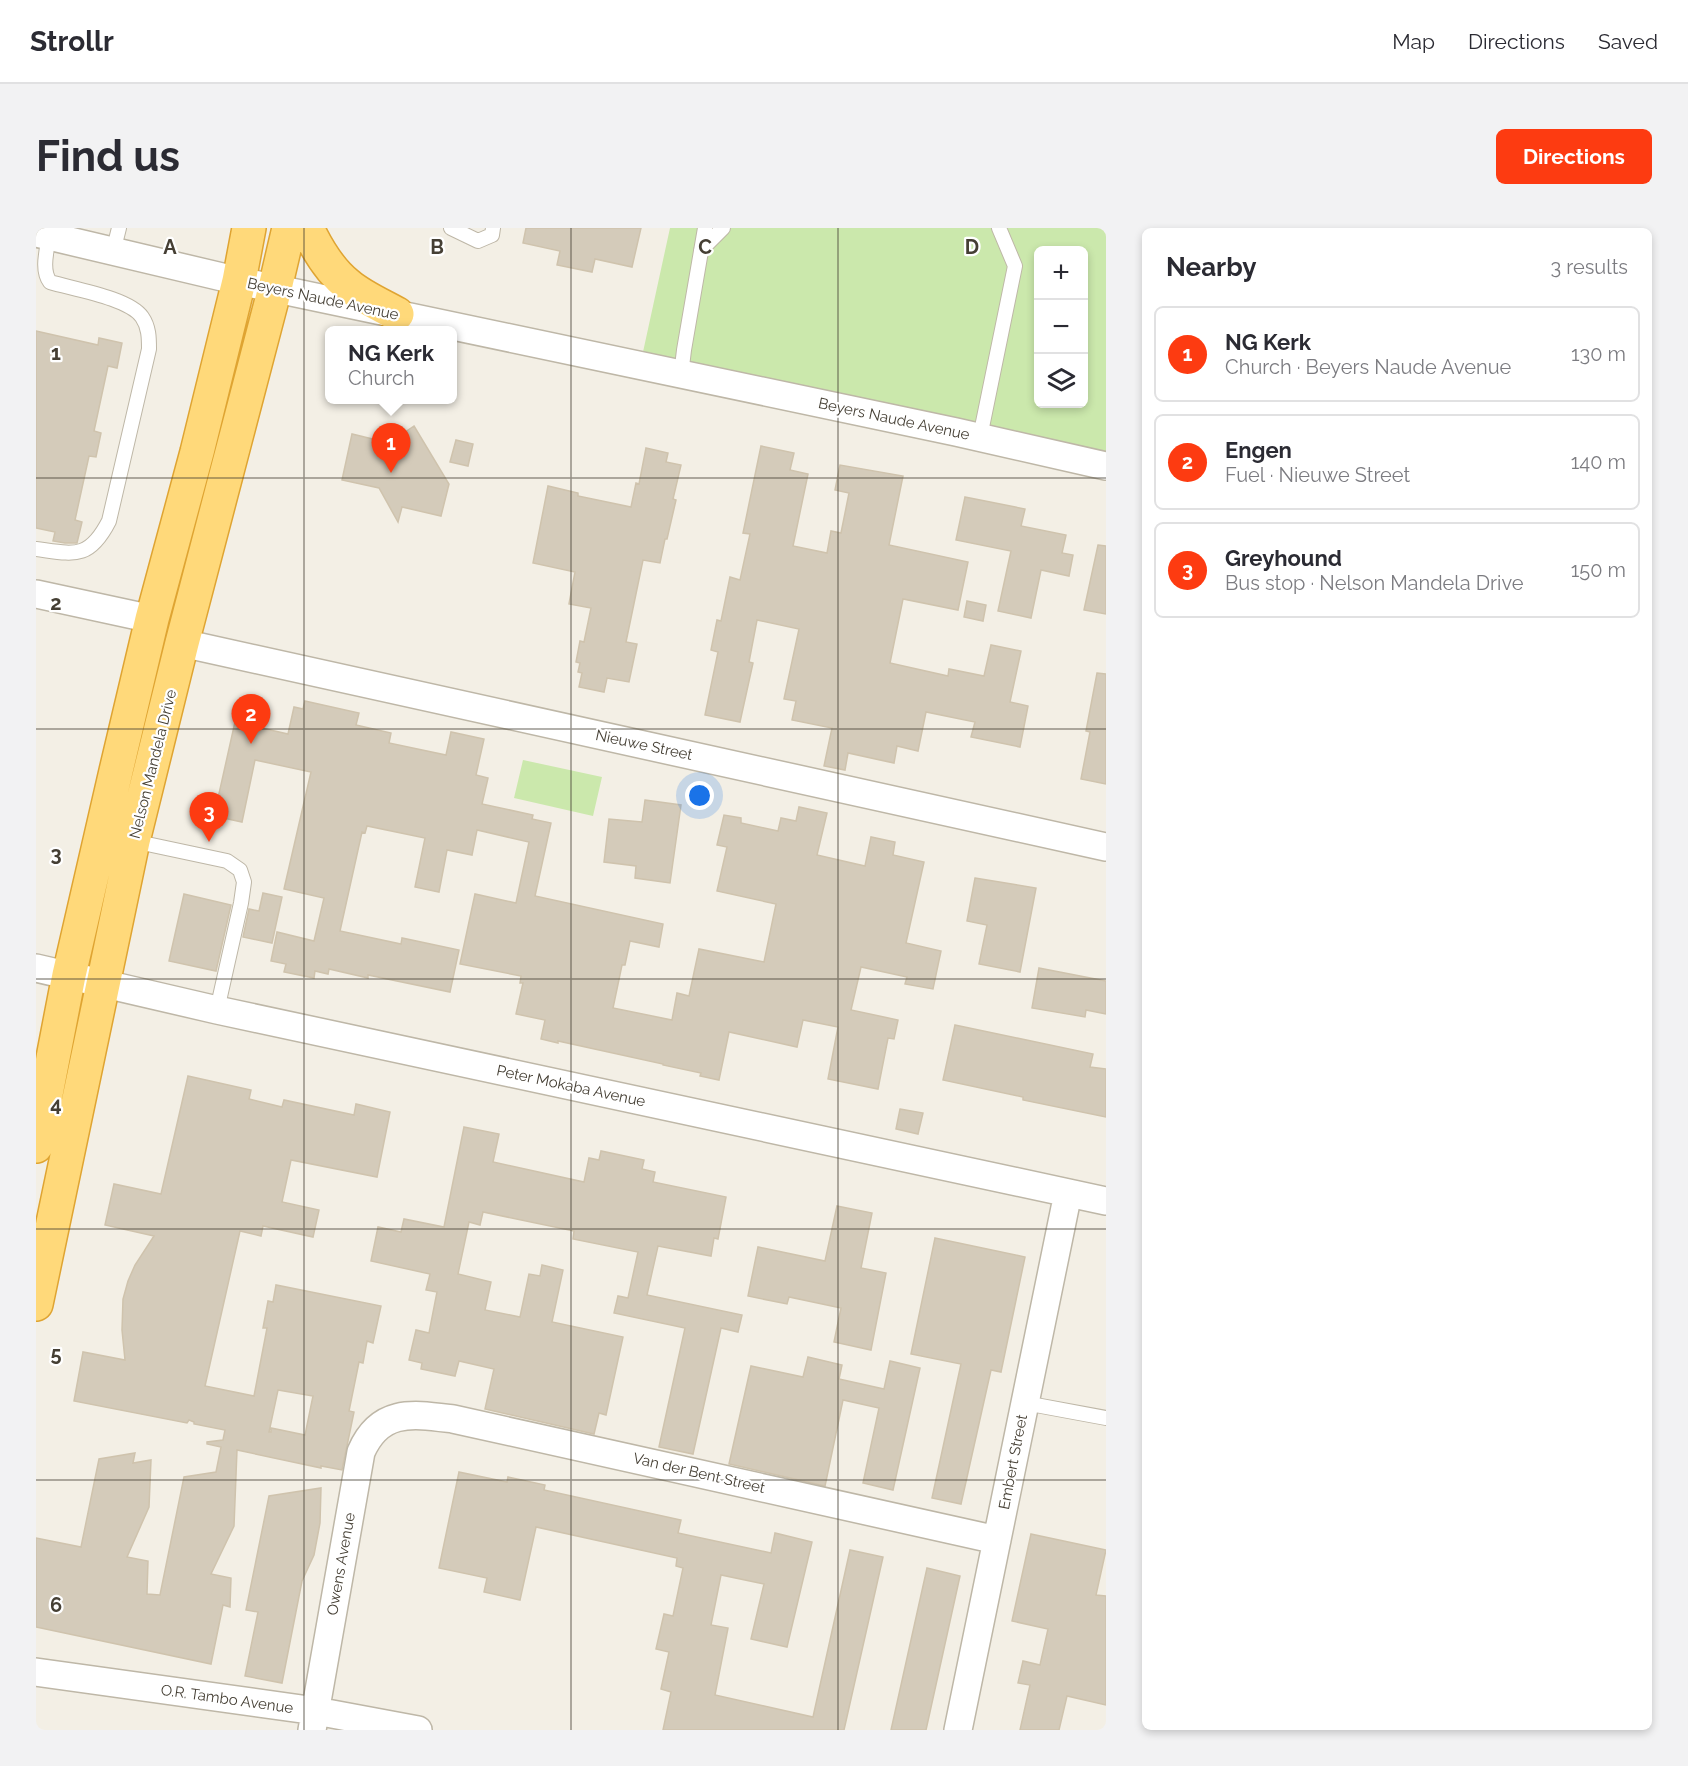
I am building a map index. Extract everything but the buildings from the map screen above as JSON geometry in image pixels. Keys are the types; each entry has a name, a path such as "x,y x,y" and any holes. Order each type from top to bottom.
{"highway":[{"path":"37,1140 69,975 152,619 197,453 239,281 249,228"},
{"name":"Nelson Mandela Drive","path":"36,1304 134,841 182,643 289,228"},
{"path":"307,228 325,260 348,285 397,314"}],"street":[{"name":"Beyers Naude Avenue","path":"43,235 116,240 239,281 453,326"},
{"name":"Beyers Naude Avenue","path":"457,327 980,437 1106,466"},
{"path":"36,594 152,619"},
{"name":"Nieuwe Street","path":"182,643 1106,847"},
{"name":"Peter Mokaba Avenue","path":"36,968 217,1010 1106,1201"},
{"name":"Embert Street","path":"958,1730 1068,1193"},
{"name":"Van der Bent Street","path":"399,1417 425,1415 453,1419 997,1540"},
{"name":"Owens Avenue","path":"314,1720 361,1452 368,1437 381,1423 399,1417"},
{"name":"O.R. Tambo Avenue","path":"36,1672 314,1720 418,1730"}],"lane":[{"path":"451,228 478,241 492,235 493,228"},
{"path":"681,375 705,228"},
{"path":"701,250 723,228"},
{"path":"980,437 1015,266 999,228"},
{"path":"36,549 69,554 79,552 94,543 109,521 149,349 149,333 143,319 124,303 50,282 46,277 43,235"},
{"path":"134,841 228,861 240,870 244,882 217,1010"},
{"path":"1025,1403 1106,1418"}],"green space":[{"path":"670,228 1106,228 1106,452 643,352"},
{"path":"523,760 602,777 593,816 514,798"}],"place":[{"name":"NG Kerk","path":"391,473"},
{"name":"Engen","path":"251,744"},
{"name":"Greyhound","path":"209,842"}]}
